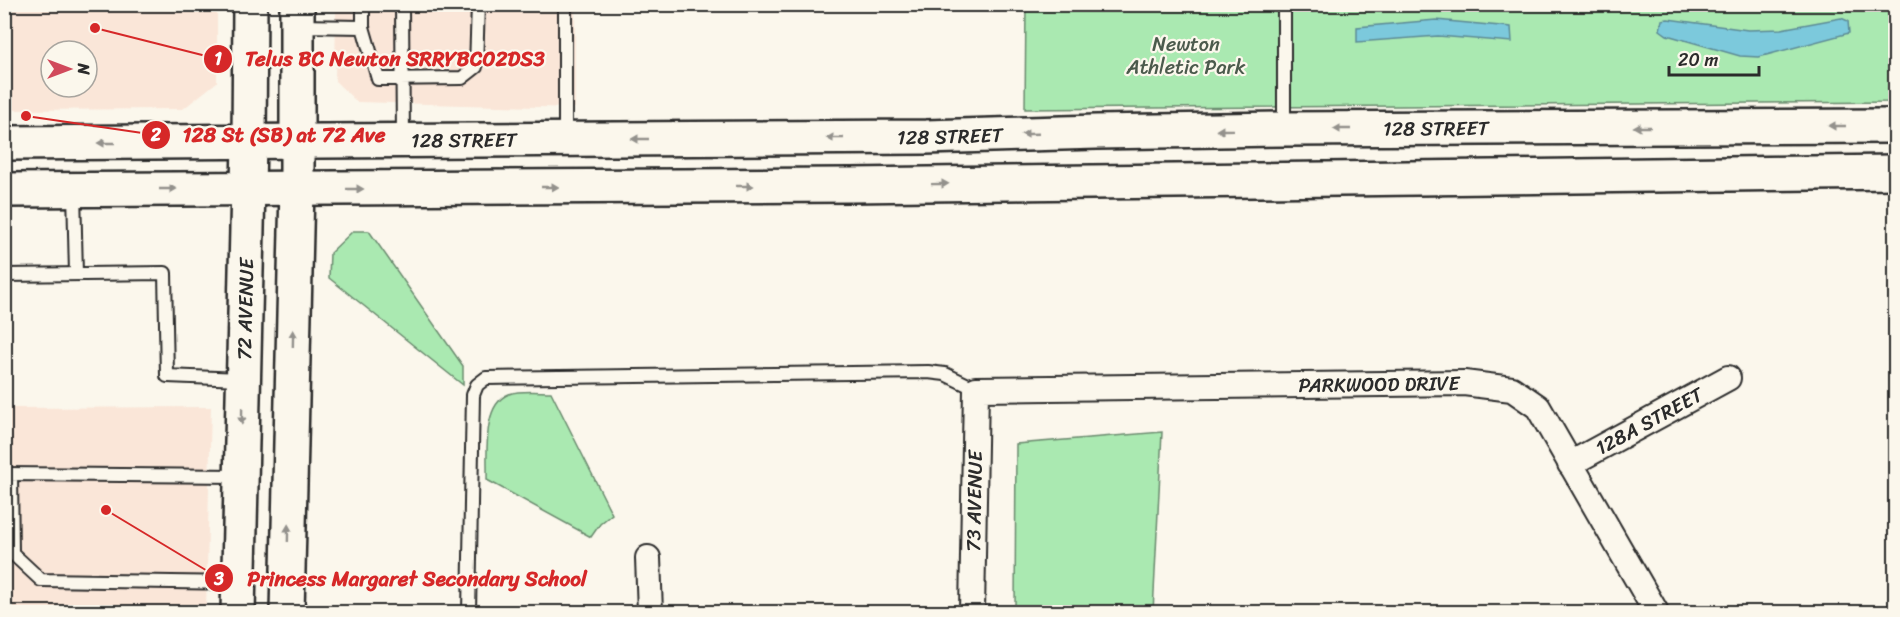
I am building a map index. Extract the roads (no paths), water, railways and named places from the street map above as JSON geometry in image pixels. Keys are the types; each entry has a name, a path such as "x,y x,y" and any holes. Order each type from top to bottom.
{"main road":[{"name":"72 AVENUE","path":"238,598 249,143 250,4"},
{"path":"286,612 297,188 297,15"},
{"name":"128 STREET","path":"4,143 926,137 1284,129 1896,126"},
{"path":"4,190 851,185 1896,172"}],"street":[{"name":"128A STREET","path":"1570,464 1728,378"},
{"name":"PARKWOOD DRIVE","path":"976,389 1464,383 1512,389 1538,406 1656,612"},
{"name":"73 AVENUE","path":"972,612 976,389"},
{"path":"648,558 650,612"}],"lane":[{"path":"363,4 363,27 378,79 462,78 476,67 478,4"},
{"path":"402,4 403,141"},
{"path":"565,4 565,139"},
{"path":"1284,4 1284,129"},
{"path":"297,15 363,27"},
{"path":"74,190 76,274"},
{"path":"4,275 165,273 167,376 243,379"},
{"path":"469,612 473,395 477,385 486,378 928,372 945,374 976,389"},
{"path":"238,598 41,580 12,553 8,474 241,476"}],"water":[{"path":"1841,18 1848,21 1849,33 1759,57 1740,56 1667,35 1660,30 1662,20 1668,19 1748,30 1781,29"},
{"path":"1436,20 1511,27 1512,42 1438,36 1357,42 1357,27"}],"place":[{"name":"Telus BC Newton SRRYBC02DS3","path":"95,28"},
{"name":"128 St (SB) at 72 Ave","path":"26,116"},
{"name":"Princess Margaret Secondary School","path":"106,510"}],"park label":[{"name":"Newton Athletic Park","path":"1186,56"}]}
